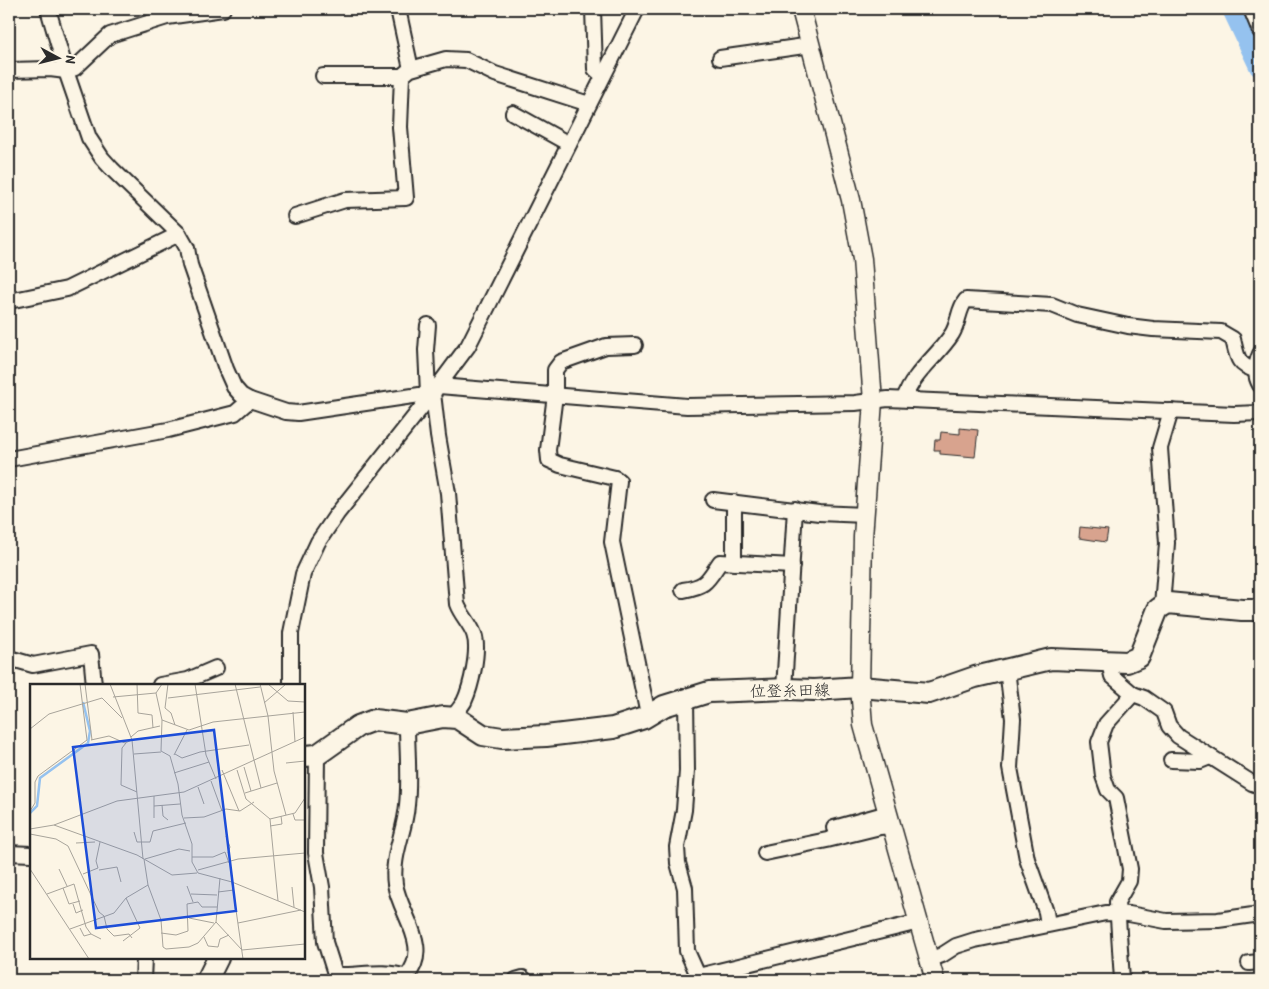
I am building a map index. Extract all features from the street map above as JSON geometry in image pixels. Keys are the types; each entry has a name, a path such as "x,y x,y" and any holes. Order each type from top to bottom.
{"main road":[{"path":"1162,606 1168,603 1260,610"},
{"name":"位登糸田線","path":"453,718 457,718 483,735 502,738 546,736 612,728 648,715 664,706 709,692 860,688 929,693 975,677 1051,659 1127,662 1138,657 1158,609 1162,606"},
{"path":"310,756 358,726 374,720 407,724 443,717 453,718"},
{"path":"207,980 218,959"}],"street":[{"path":"48,9 66,71 89,138 102,158 179,234 186,248 190,265 234,387 241,395 250,400 286,412 298,413 433,391 555,395 687,406 855,404 888,399 1234,414 1260,413"},
{"path":"9,70 50,69 66,71 75,68 110,36 167,17 223,9"},
{"path":"295,216 345,200 406,198 400,127 406,72 398,9"},
{"path":"593,9 595,69 603,76"},
{"path":"291,684 291,633 303,574 318,542 337,514 468,346 637,9"},
{"path":"801,9 851,203 862,259 873,401 865,515 860,688 863,724 935,980"},
{"path":"1251,9 1260,31"},
{"path":"720,58 811,45"},
{"path":"324,76 406,72 446,59 466,60 495,74 589,104"},
{"path":"513,113 569,144"},
{"path":"9,301 67,289 179,234"},
{"path":"904,400 908,386 952,334 959,320 961,306 966,300 1052,305 1077,315 1153,329 1220,332 1233,339 1238,360 1248,368 1256,370"},
{"path":"428,325 426,350 448,493 458,604 461,614 474,633 477,644 474,667 464,701 453,718"},
{"path":"635,345 606,346 560,362 555,370 555,395 548,450 549,460 560,465 615,478 619,481 612,542 648,715"},
{"path":"1260,354 1256,364 1257,379 1260,385"},
{"path":"9,459 168,430 235,413 250,400"},
{"path":"1162,606 1167,543 1160,448 1171,411"},
{"path":"713,500 818,512 865,515"},
{"path":"734,502 734,563"},
{"path":"784,689 795,509"},
{"path":"683,590 697,588 707,582 720,562 792,566"},
{"path":"9,658 33,665 91,654 94,684"},
{"path":"1109,662 1112,676 1133,694 1144,698 1164,712 1169,726 1178,736 1252,783 1260,786"},
{"path":"166,684 188,680 216,668"},
{"path":"1007,669 1013,719 1010,768 1027,859 1046,912 1048,924"},
{"path":"1122,980 1117,902 1129,882 1130,869 1116,798 1108,790 1103,776 1099,742 1106,724 1133,694"},
{"path":"686,699 687,771 684,810 677,846 678,863 685,888 688,951 699,978 919,922"},
{"path":"310,756 316,853 322,887 325,942 336,978 379,973 399,974 407,979 416,961 417,948 396,887 393,871 408,803 407,724"},
{"path":"1171,760 1200,761 1210,757"},
{"path":"834,828 890,820"},
{"path":"765,853 827,840 880,826 890,820"},
{"path":"9,853 30,854"},
{"path":"929,960 942,956 956,946 974,940 1106,914 1130,914 1166,921 1218,920 1260,914"},
{"path":"143,980 144,959"}],"building":[{"path":"960,428 978,430 975,457 940,454 940,450 934,450 935,440 940,440 941,432 960,434"},
{"path":"1080,527 1108,530 1106,542 1079,538"}],"waterway":[{"path":"1233,9 1260,66"}]}
